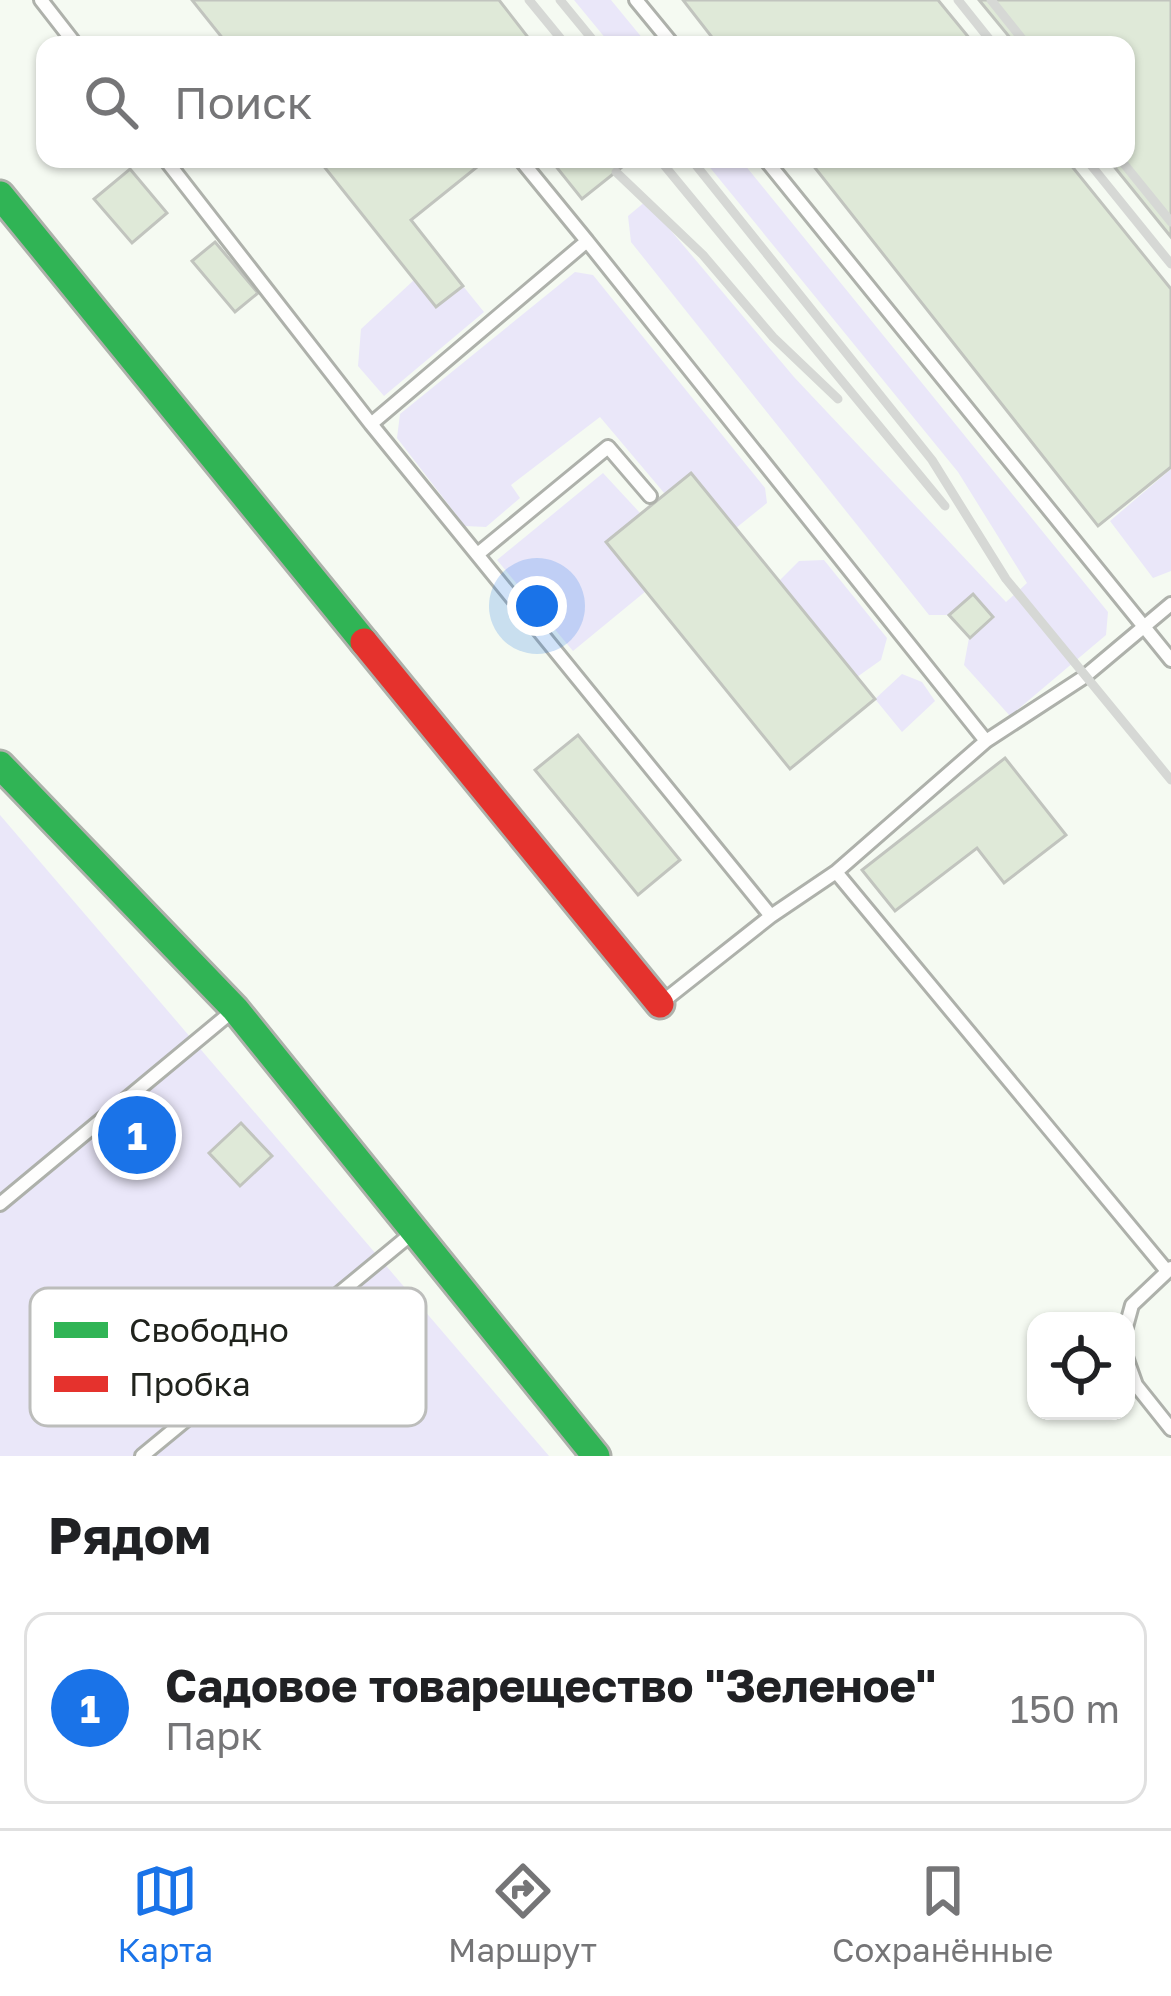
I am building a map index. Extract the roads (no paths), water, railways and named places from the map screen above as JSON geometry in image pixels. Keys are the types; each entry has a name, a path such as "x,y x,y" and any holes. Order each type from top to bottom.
{"street":[{"path":"0,195 660,1004"},
{"path":"0,765 236,1009 596,1456"}],"lane":[{"path":"41,0 69,36"},
{"path":"636,0 666,36"},
{"path":"172,168 371,424 771,916"},
{"path":"527,168 986,741"},
{"path":"772,168 1171,660"},
{"path":"371,424 586,242"},
{"path":"478,554 608,447 650,496"},
{"path":"660,1004 771,916 836,872 986,741 1084,676 1171,604"},
{"path":"836,872 1169,1270 1130,1312"},
{"path":"0,1204 236,1009"},
{"path":"346,1288 416,1230"},
{"path":"1135,1382 1171,1429"},
{"path":"142,1456 178,1426"}],"railway":[{"path":"529,0 559,36"},
{"path":"560,0 590,36"},
{"path":"958,0 987,36"},
{"path":"991,0 1020,36"},
{"path":"666,168 945,506"},
{"path":"698,168 932,460 1006,579 1171,780"},
{"path":"1093,168 1171,264"},
{"path":"1127,168 1171,222"},
{"path":"616,172 703,255 773,337 838,399"}],"place":[{"name":"Садовое товарещество \"Зеленое\"","path":"137,1135"}]}
